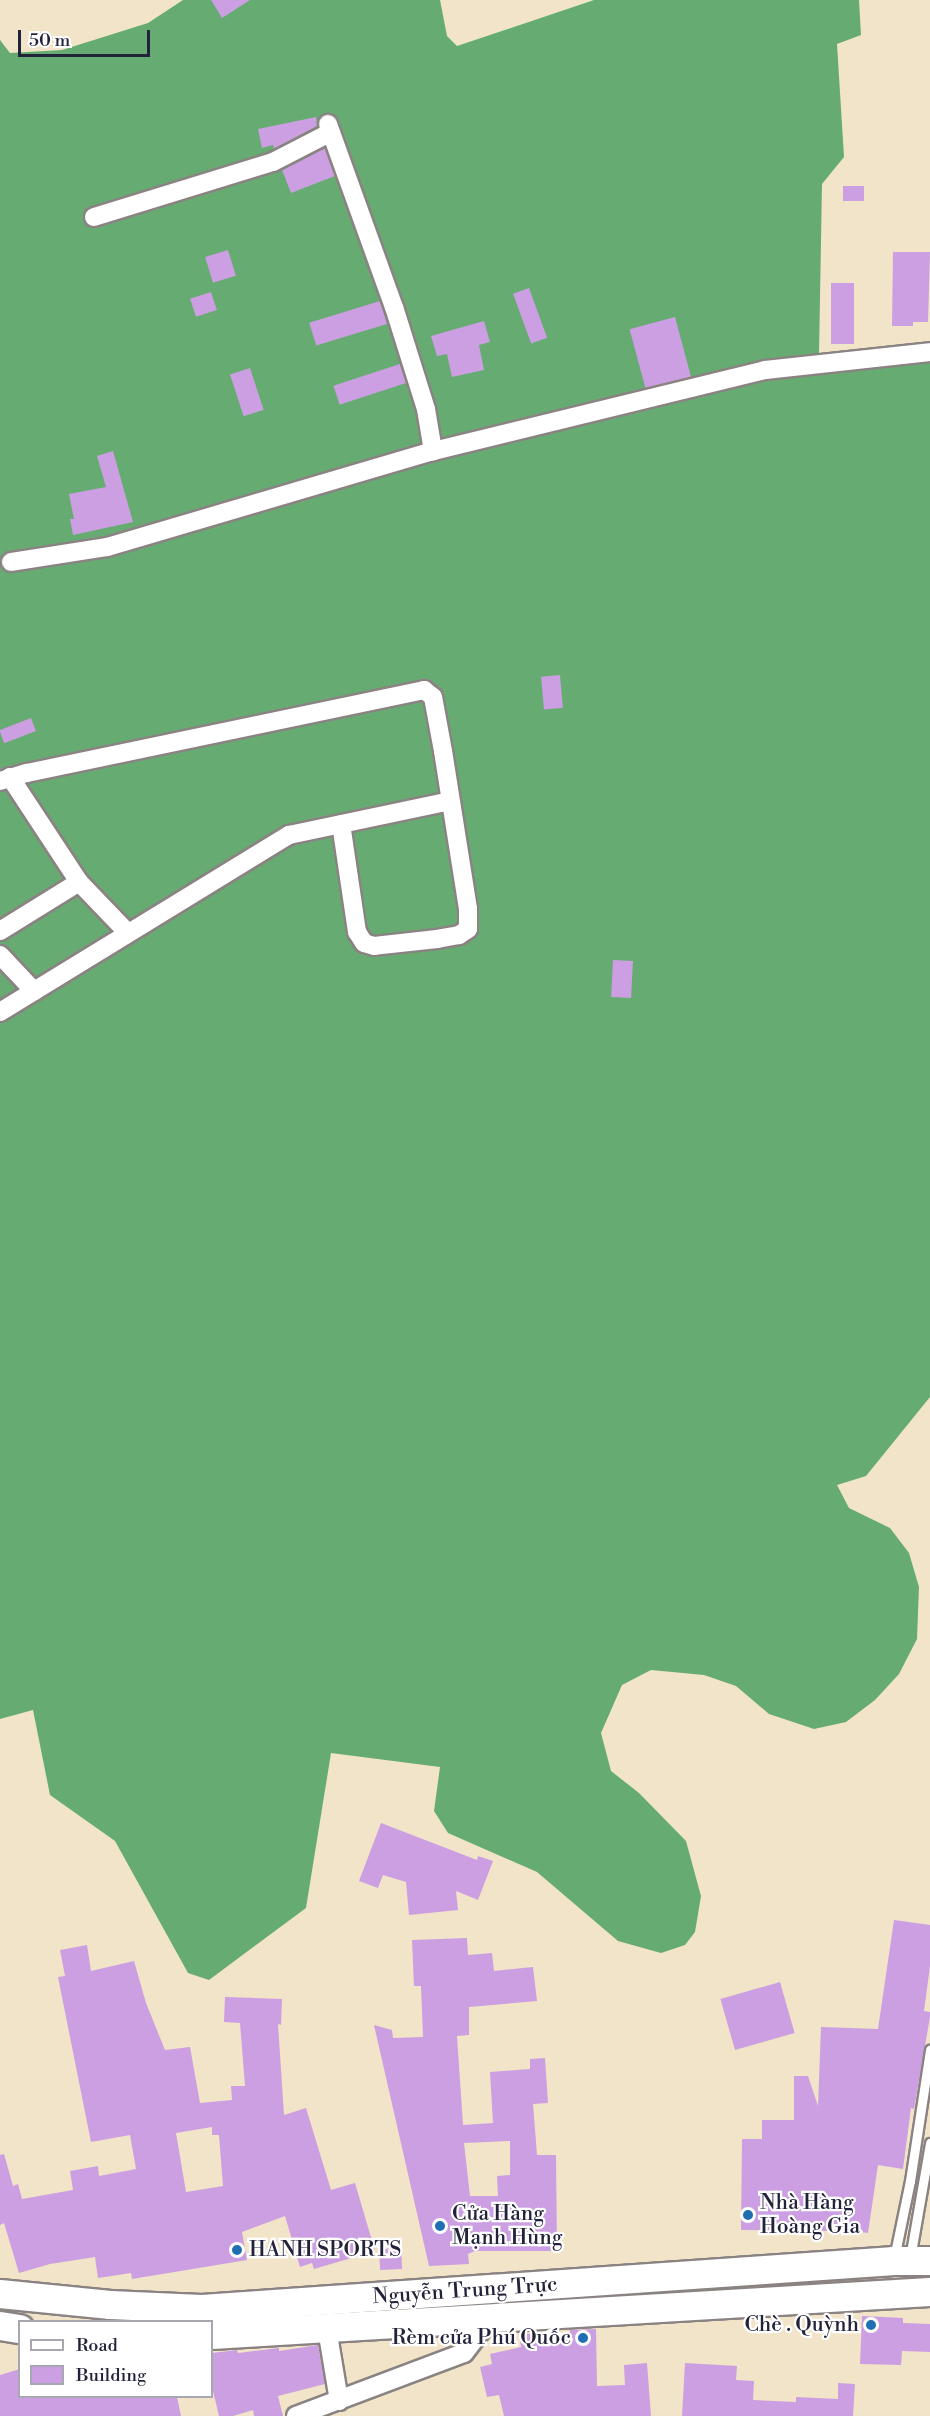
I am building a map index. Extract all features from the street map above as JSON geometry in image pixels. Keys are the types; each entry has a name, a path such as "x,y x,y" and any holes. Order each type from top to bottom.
{"main road":[{"name":"Nguyễn Trung Trực","path":"0,2294 110,2306 202,2309 911,2261"},
{"name":"Nguyễn Trung Trực","path":"213,2335 930,2292"},
{"path":"319,2301 327,2329"},
{"path":"0,2326 18,2329"}],"street":[{"path":"93,217 273,162 330,128 394,307 426,409 433,451"},
{"path":"11,562 107,547 433,451 765,370 930,352"},
{"path":"127,932 79,882 5,779 424,690 433,697 470,925 468,929 459,935 374,946 364,943 357,933 341,824"},
{"path":"0,1012 127,932 289,835 450,801"},
{"path":"0,931 79,882"},
{"path":"0,955 34,992"},
{"path":"296,2416 339,2402 464,2353 490,2319"},
{"path":"327,2329 339,2402"}],"lane":[{"path":"911,2261 910,2181 930,2050"},
{"path":"911,2261 930,2143"}],"green space":[{"path":"183,0 440,0 447,36 457,46 594,0 859,0 861,35 837,44 844,157 822,184 819,355 835,372 930,362 930,1397 866,1476 837,1485 849,1508 890,1528 909,1553 919,1587 917,1639 899,1674 875,1700 846,1722 814,1729 769,1714 736,1686 704,1675 651,1670 622,1685 601,1733 611,1771 639,1793 686,1841 701,1896 695,1932 685,1945 661,1953 618,1941 537,1872 448,1833 434,1811 440,1767 331,1753 306,1908 209,1980 188,1973 115,1841 50,1795 33,1710 0,1719 0,40 10,53 62,50 148,23"}],"building":[{"path":"211,0 250,0 222,18"},
{"path":"316,117 317,126 274,149 273,145 262,148 258,129"},
{"path":"325,148 335,176 291,193 282,170"},
{"path":"843,186 864,186 864,201 843,201"},
{"path":"228,250 236,276 213,283 205,257"},
{"path":"893,252 930,252 928,322 913,322 913,326 892,326"},
{"path":"831,283 854,283 854,344 831,344"},
{"path":"529,288 547,338 531,344 513,294"},
{"path":"211,292 217,310 196,317 190,299"},
{"path":"380,301 387,324 316,346 309,323"},
{"path":"675,317 691,377 646,389 630,329"},
{"path":"484,321 490,342 479,345 484,370 452,377 447,354 437,356 431,336"},
{"path":"400,364 406,383 340,405 333,386"},
{"path":"250,368 264,410 244,416 230,374"},
{"path":"113,451 133,522 73,535 70,519 74,519 69,494 106,487 97,456"},
{"path":"560,675 563,708 544,710 541,677"},
{"path":"31,718 36,731 4,743 0,730"},
{"path":"613,960 633,961 631,998 611,997"},
{"path":"381,1823 477,1860 478,1856 493,1861 478,1900 456,1891 458,1910 409,1915 406,1882 383,1875 378,1888 359,1881"},
{"path":"894,1920 930,1925 930,1966 924,2011 930,2012 930,2017 914,2109 911,2108 903,2169 878,2165 868,2233 833,2228 833,2231 741,2230 742,2139 762,2139 762,2120 794,2120 794,2076 808,2076 818,2106 821,2027 878,2029"},
{"path":"467,1938 468,1955 492,1953 494,1971 533,1967 537,2001 469,2007 469,2035 457,2036 463,2125 493,2123 490,2072 530,2069 530,2059 545,2058 548,2103 533,2104 537,2155 556,2155 557,2251 475,2251 468,2254 469,2264 429,2266 374,2025 392,2030 393,2038 423,2037 421,1986 414,1986 412,1940","holes":["510,2141 510,2175 497,2176 498,2196 470,2196 464,2143"]},
{"path":"87,1945 91,1971 134,1961 146,2003 165,2050 190,2047 200,2103 232,2100 231,2086 245,2086 240,2023 224,2022 225,1997 282,1999 281,2025 278,2024 284,2115 306,2108 331,2190 355,2183 375,2251 314,2269 312,2263 300,2267 285,2216 242,2232 247,2260 132,2279 131,2273 98,2278 95,2257 50,2264 19,2273 4,2223 0,2225 0,2155 4,2154 13,2186 18,2184 22,2199 73,2190 70,2171 98,2166 99,2176 136,2169 130,2135 91,2142 58,1977 65,1976 60,1950","holes":["212,2127 212,2135 219,2135 223,2186 186,2192 176,2133"]},
{"path":"780,1982 795,2033 735,2050 720,1999"},
{"path":"401,2248 402,2269 380,2270 379,2249"},
{"path":"862,2316 903,2318 903,2323 930,2324 930,2352 902,2351 901,2365 860,2364"},
{"path":"596,2329 597,2386 625,2385 624,2365 647,2363 651,2416 504,2416 499,2395 487,2397 480,2367 492,2364 490,2354 521,2347 519,2334 570,2333 570,2330"},
{"path":"318,2345 325,2384 278,2396 283,2416 254,2416 253,2410 233,2416 219,2416 213,2391 213,2353 237,2350 238,2353 279,2348 279,2351"},
{"path":"685,2363 737,2366 736,2380 754,2381 753,2400 796,2402 796,2397 838,2399 838,2383 855,2384 853,2416 682,2416"},
{"path":"18,2370 18,2398 177,2398 181,2416 0,2416 0,2375"}],"place":[{"name":"Nhà Hàng Hoàng Gia","path":"748,2215"},
{"name":"Cửa Hàng Mạnh Hùng","path":"440,2226"},
{"name":"HANH SPORTS","path":"237,2250"},
{"name":"Chè . Quỳnh","path":"871,2325"},
{"name":"Rèm cửa Phú Quốc","path":"583,2338"}]}
